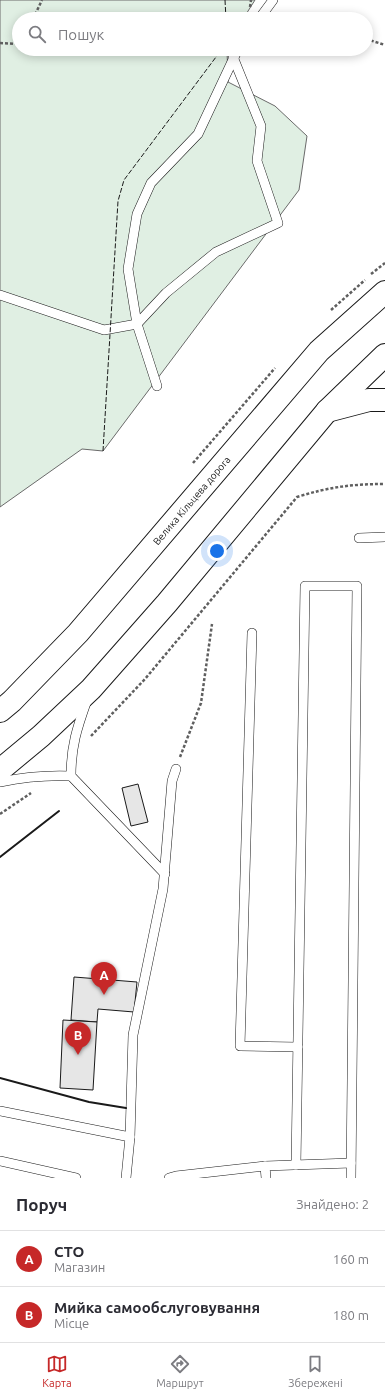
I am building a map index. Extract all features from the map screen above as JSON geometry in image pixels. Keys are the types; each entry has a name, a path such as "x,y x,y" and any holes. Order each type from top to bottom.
{"main road":[{"name":"Велика Кільцева дорога","path":"0,710 78,633 319,351 385,292"},
{"path":"0,770 41,736 91,689 167,603 327,411 385,355"},
{"path":"327,411 369,400 385,400"}],"lane":[{"path":"264,12 273,0"},
{"path":"0,295 104,330 137,324 166,293 216,252 278,223 257,161 262,126 233,58"},
{"path":"157,386 137,324 128,269 137,214 151,183 198,134 233,58"},
{"path":"359,538 385,537"},
{"path":"296,1165 305,586 357,586 351,1178"},
{"path":"252,633 240,1046 298,1047"},
{"path":"71,776 71,757 75,733 91,689"},
{"path":"126,1178 130,1137 133,1035 165,874 172,781 176,769"},
{"path":"0,782 28,777 52,775 71,776 165,874"},
{"path":"0,1111 130,1137"},
{"path":"0,1161 76,1178"},
{"path":"174,1177 265,1166 351,1163"},
{"path":"265,1166 266,1178"}],"path":[{"path":"36,12 42,0"},
{"path":"373,41 385,45"},
{"path":"0,43 12,44"},
{"path":"71,757 145,679 297,497 320,490 352,484 385,484"},
{"path":"176,769 201,703 212,624"},
{"path":"0,814 52,775"}],"green space":[{"path":"0,0 255,0 247,12 12,12 12,56 227,56 228,82 275,106 307,136 299,190 103,451 82,449 0,507"}],"building":[{"path":"138,784 148,822 131,826 122,788"},
{"path":"74,977 137,982 134,1012 98,1009 97,1022 71,1020"},
{"path":"63,1020 97,1022 93,1090 60,1088"}],"fence":[{"path":"225,0 226,12"},
{"path":"103,451 118,201 124,180 217,56"}],"wall":[{"path":"0,857 59,811"},
{"path":"0,1078 89,1102 126,1108"}],"place":[{"name":"СТО","path":"104,995"},
{"name":"Мийка самообслуговування","path":"78,1055"}]}
